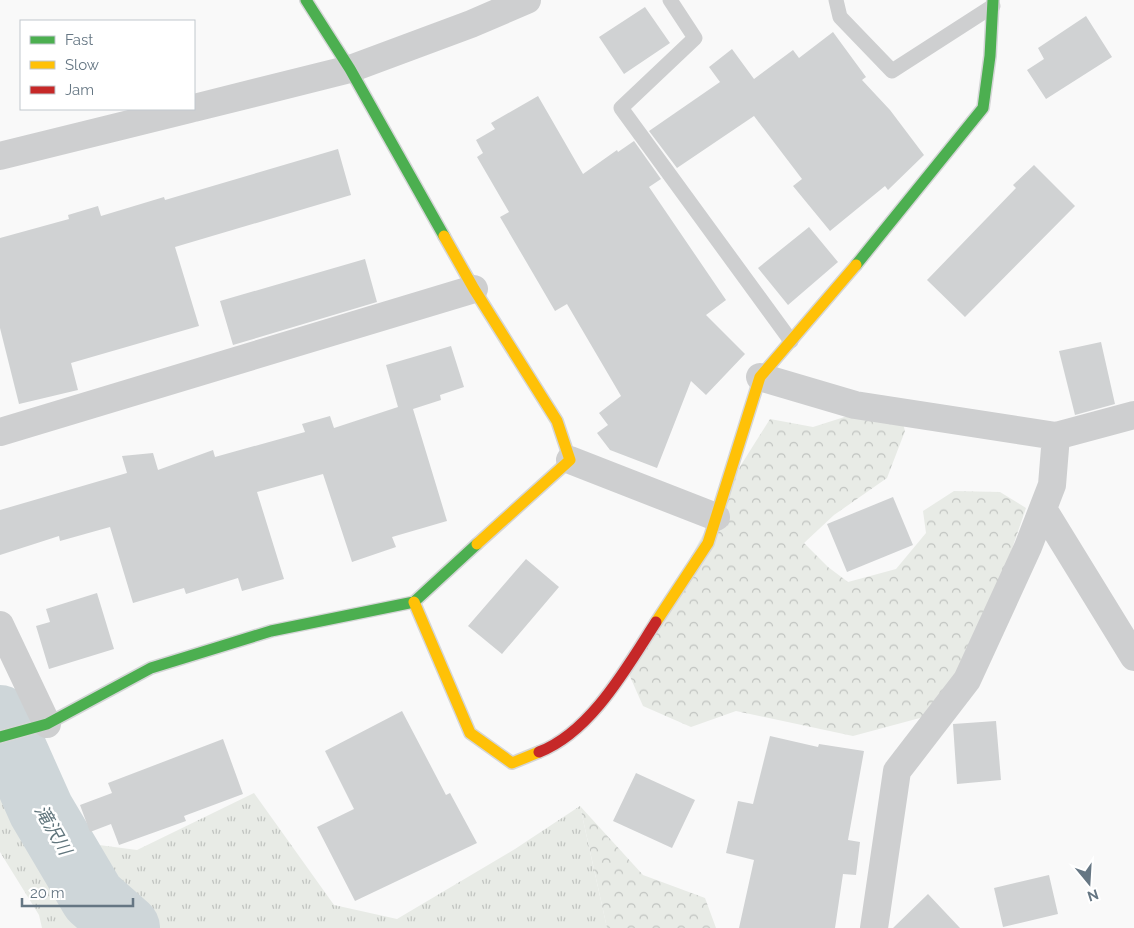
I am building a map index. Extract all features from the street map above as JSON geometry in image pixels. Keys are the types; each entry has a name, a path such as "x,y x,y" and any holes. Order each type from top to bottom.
{"street":[{"path":"306,0 350,69 474,289 556,421 570,460 716,517"},
{"path":"195,107 350,69 471,24 528,0"},
{"path":"414,602 470,733 512,763 555,746 605,700 708,542 760,377 851,271 983,108 990,56 993,3"},
{"path":"0,156 184,110"},
{"path":"0,432 474,289"},
{"path":"760,377 855,404 1056,436 1134,415"},
{"path":"874,928 897,771 967,680 1052,485 1056,436"},
{"path":"0,737 47,724 151,668 271,631 414,602 570,460"},
{"path":"1043,509 1134,657"},
{"path":"0,625 47,724"}],"lane":[{"path":"670,0 695,38 621,108 791,341"},
{"path":"836,0 840,17 892,70 993,3"}],"green space":[{"path":"898,406 905,431 887,478 834,515 804,543 828,567 848,582 896,569 926,533 923,511 954,491 1000,492 1026,508 967,680 931,715 853,736 736,711 691,727 643,706 628,672 741,465 770,419 813,427 857,413"},
{"path":"23,750 99,845 137,850 254,793 334,905 397,919 515,849 580,806 607,928 42,928 39,915 0,852 0,761"},
{"path":"580,806 643,875 705,898 716,928 607,928"}],"building":[{"path":"645,7 670,43 624,74 599,37"},
{"path":"1086,16 1112,57 1046,99 1027,70 1044,59 1038,48"},
{"path":"833,32 866,77 862,80 890,110 924,155 888,190 885,186 830,231 793,186 802,179 754,116 677,168 649,131 720,82 709,67 732,49 754,79 793,50 799,58"},
{"path":"538,96 583,174 617,150 618,152 634,141 661,179 649,187 726,300 706,315 745,354 706,395 691,381 657,468 610,450 597,433 608,425 599,413 621,396 567,304 555,311 500,217 509,212 477,157 483,153 476,140 495,129 491,123"},
{"path":"338,149 351,195 175,247 199,326 71,363 78,390 19,404 0,328 0,238 69,219 68,215 98,206 101,216 164,197 165,200"},
{"path":"1034,165 1075,206 965,317 927,280 1016,188 1013,185"},
{"path":"809,227 838,262 788,305 758,268"},
{"path":"365,259 377,302 233,345 220,301"},
{"path":"1101,342 1115,404 1075,415 1059,351"},
{"path":"451,346 464,387 440,395 441,400 413,409 447,521 392,537 396,547 352,562 323,474 257,492 284,579 242,591 238,578 186,594 184,588 133,603 110,527 60,541 59,536 0,555 0,510 127,473 122,456 153,453 158,470 213,450 215,457 305,432 302,424 330,416 334,428 398,407 386,365"},
{"path":"893,497 913,545 847,572 827,524"},
{"path":"526,559 559,587 502,654 468,626"},
{"path":"97,593 114,649 49,669 36,626 50,622 46,609"},
{"path":"402,711 446,795 450,793 477,843 355,901 317,827 354,809 325,751"},
{"path":"996,721 1001,780 957,784 953,724"},
{"path":"770,736 818,747 819,744 864,751 848,840 860,842 856,875 843,874 835,928 739,928 754,860 726,853 738,801 753,804"},
{"path":"223,739 243,794 184,816 186,821 119,845 111,824 90,832 80,805 112,793 108,783"},
{"path":"636,773 695,800 672,848 613,821"},
{"path":"1049,875 1058,914 1003,927 994,888"},
{"path":"928,894 960,928 893,928"}],"waterway":[{"name":"滝沢川","path":"0,718 41,810 93,898 127,928"}],"traffic: fast":[{"path":"306,0 350,69 444,236"},
{"path":"856,265 983,108 990,56 993,0"},
{"path":"0,737 47,724 151,668 271,631 414,602 477,544"}],"traffic: slow":[{"path":"444,236 474,289 557,421 570,460 477,544"},
{"path":"656,622 708,543 760,377 856,265"},
{"path":"414,602 470,733 512,763 539,752"}],"traffic: jam":[{"path":"539,752 558,743 591,714 620,678 656,622"}]}
